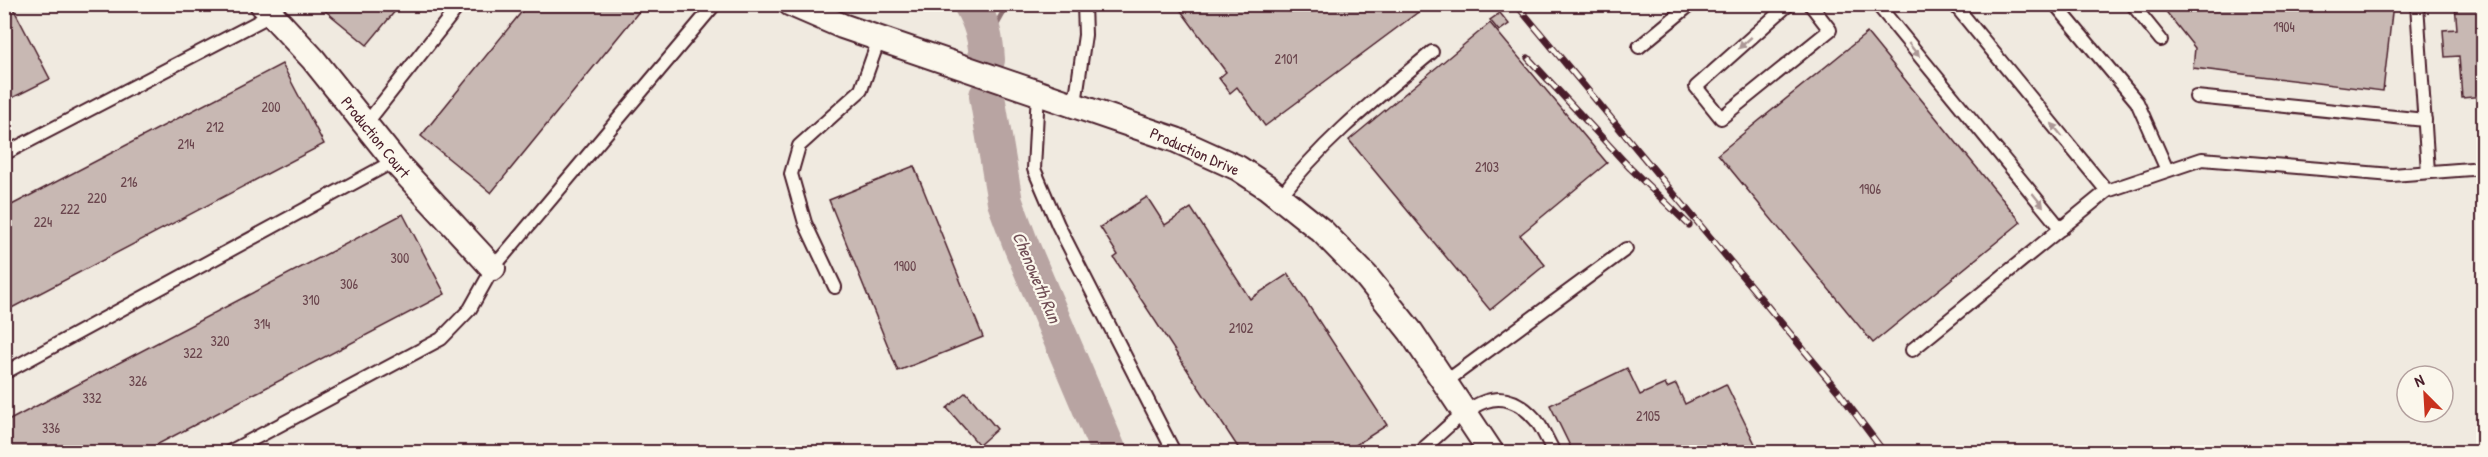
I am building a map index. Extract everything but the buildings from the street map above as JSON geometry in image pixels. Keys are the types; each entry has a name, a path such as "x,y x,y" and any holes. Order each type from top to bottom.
{"street":[{"name":"Production Drive","path":"804,7 879,39 1075,104 1208,153 1238,168 1280,197 1322,231 1366,276 1411,332 1491,453"},
{"name":"Production Court","path":"267,10 313,59 394,161 493,268"}],"lane":[{"path":"365,125 460,4"},
{"path":"229,453 441,339 470,309 493,268 715,4"},
{"path":"1639,47 1691,4"},
{"path":"1789,4 1696,87 1721,118 1830,30 1810,4"},
{"path":"1877,4 2061,229"},
{"path":"1954,4 2107,191"},
{"path":"2055,4 2137,102 2167,170"},
{"path":"2132,4 2161,40"},
{"path":"2417,4 2428,172"},
{"path":"1075,104 1085,35 1085,5"},
{"path":"4,154 267,10"},
{"path":"835,287 805,223 791,174 799,146 861,90 879,39"},
{"path":"1280,197 1304,165 1344,125 1432,52"},
{"path":"1038,92 1034,169 1058,225 1174,453"},
{"path":"2196,97 2425,120"},
{"path":"1912,350 2107,191 2167,170 2202,159 2392,175 2484,168"},
{"path":"4,373 394,161"},
{"path":"1444,382 1626,249"},
{"path":"1425,453 1425,447 1465,413 1488,400 1501,398 1520,404 1537,422 1554,453"}],"waterway":[{"name":"Chenoweth Run","path":"971,4 983,31 987,60"},
{"path":"986,43 1008,4"},
{"name":"Chenoweth Run","path":"987,96 1005,202 1109,452"}],"railway":[{"path":"1516,4 1838,391 1884,452"},
{"path":"1528,58 1630,168 1689,225"}]}
